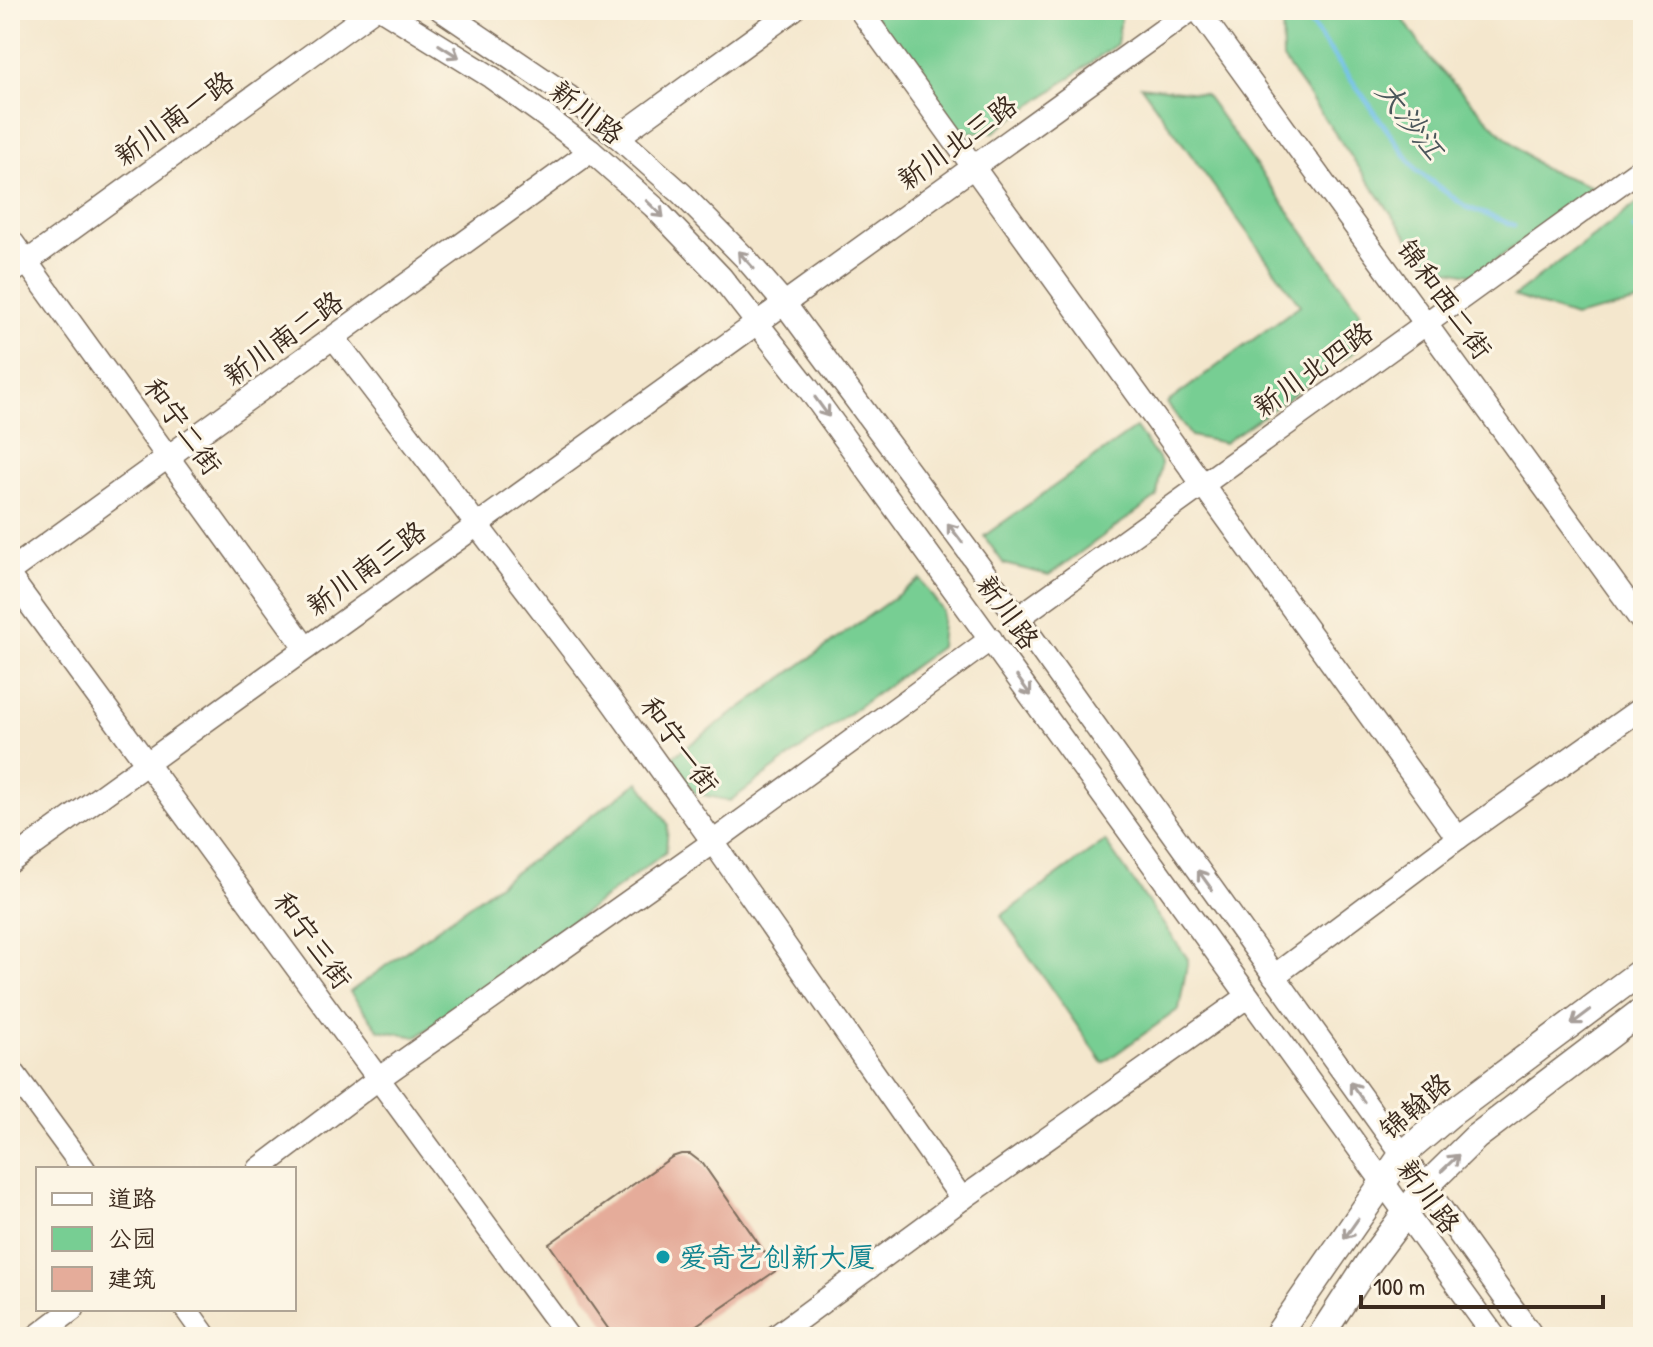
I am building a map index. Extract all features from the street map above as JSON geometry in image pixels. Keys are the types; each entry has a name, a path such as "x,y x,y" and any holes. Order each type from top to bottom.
{"main road":[{"name":"锦翰路","path":"1276,1337 1402,1155 1449,1115 1643,970"},
{"path":"1320,1337 1369,1262 1425,1187 1476,1137 1643,1010"}],"street":[{"name":"新川南一路","path":"18,268 373,10"},
{"name":"新川路","path":"383,10 491,77 591,151 654,207 721,277 991,639 1495,1337"},
{"name":"新川路","path":"441,10 568,96 618,137 693,205 784,303 1018,618 1533,1337"},
{"path":"618,137 793,10"},
{"path":"860,10 1458,838"},
{"name":"新川北三路","path":"758,323 1191,10"},
{"name":"锦和西二街","path":"1198,10 1643,623"},
{"name":"新川南二路","path":"10,571 591,151"},
{"name":"新川北四路","path":"1018,618 1643,167"},
{"name":"和宁二街","path":"10,239 18,268 170,458 306,648"},
{"name":"新川南三路","path":"10,862 758,323"},
{"name":"和宁一街","path":"334,338 610,699 962,1199"},
{"name":"和宁三街","path":"10,577 568,1337"},
{"path":"262,1167 378,1079 713,842 991,639"},
{"path":"1274,976 1458,838 1643,707"},
{"path":"775,1337 962,1199 1247,997"},
{"path":"10,1068 83,1167"},
{"path":"36,1337 70,1311"},
{"path":"187,1311 206,1337"}],"green space":[{"path":"870,10 1122,10 1117,44 994,132 958,132"},
{"path":"1282,10 1397,10 1430,59 1500,132 1542,168 1596,188 1475,275 1428,266 1283,59"},
{"path":"1141,86 1205,94 1360,311 1357,350 1224,443 1191,436 1167,403 1300,305"},
{"path":"1643,199 1643,301 1574,317 1514,296"},
{"path":"1136,428 1161,463 1157,497 1049,575 1004,564 984,536"},
{"path":"920,579 943,611 940,647 730,801 695,793 671,758"},
{"path":"639,782 668,824 666,852 417,1037 379,1030 350,992"},
{"path":"1105,841 1188,959 1179,1009 1103,1063 1001,916"}],"building":[{"name":"爱奇艺创新大厦","path":"690,1154 703,1164 777,1270 679,1337 614,1337 549,1244 672,1157"}],"waterway":[{"name":"大沙江","path":"1301,10 1417,171 1466,207 1514,225"},
{"path":"1634,229 1643,227"}],"place":[{"name":"爱奇艺创新大厦","path":"663,1257"}]}
